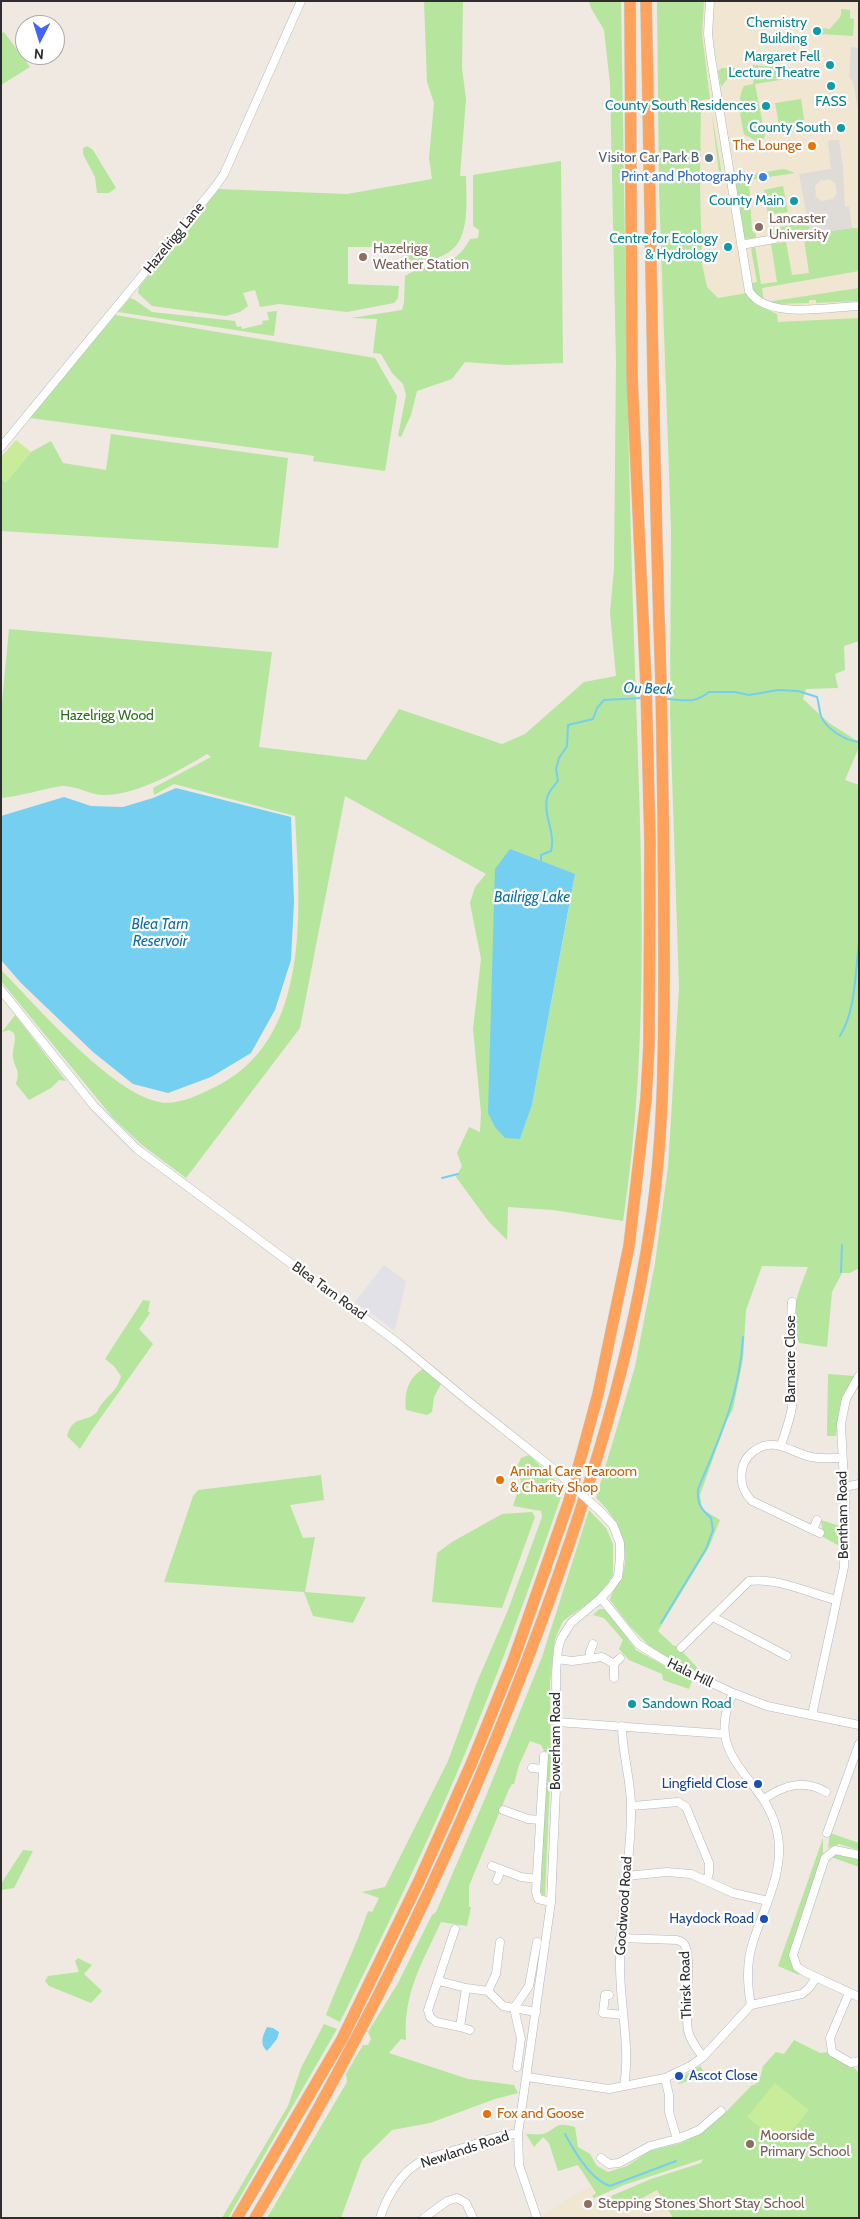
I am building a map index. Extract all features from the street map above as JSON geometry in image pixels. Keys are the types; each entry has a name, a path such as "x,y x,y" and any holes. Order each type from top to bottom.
{"highway":[{"path":"237,2218 342,2039 419,1881 472,1762 513,1661 569,1501 598,1394 629,1246 646,1100 649,1046 650,842 646,684 632,376 630,1"},
{"path":"255,2218 354,2045 404,1947 468,1809 506,1717 581,1511 614,1399 642,1271 651,1220 661,1117 664,1040 662,714 646,1"}],"street":[{"name":"Hazelrigg Lane","path":"1,447 224,174 301,1"},
{"path":"710,1 708,34 749,291 754,299 779,310 859,306"},
{"path":"741,244 774,238"},
{"name":"Blea Tarn Road","path":"1,990 94,1106 137,1149 398,1342 468,1401 528,1447 600,1511 613,1525 620,1543 618,1577 601,1598"},
{"name":"Barnacre Close","path":"781,1445 792,1408 792,1343 790,1326 792,1302"},
{"name":"Bentham Road","path":"812,1715 844,1567 842,1411 846,1399 859,1376"},
{"path":"817,1520 817,1531 752,1501 745,1494 741,1485 746,1458 761,1446 770,1444 781,1445 809,1456 842,1458"},
{"path":"844,1487 859,1484"},
{"path":"682,1648 690,1643 737,1591 748,1582 758,1580 836,1600"},
{"name":"Bowerham Road","path":"537,2218 519,2165 518,2134 551,1902 557,1722 557,1659 561,1638 571,1624 601,1598"},
{"name":"Hala Hill","path":"601,1598 632,1638 645,1650 733,1693 767,1706 859,1725"},
{"path":"713,1618 784,1652"},
{"path":"590,1658 593,1644"},
{"path":"557,1659 572,1661 602,1657 614,1664"},
{"path":"614,1678 614,1664 620,1658"},
{"path":"733,1693 725,1712 724,1734 729,1752 764,1799 774,1819 778,1838 776,1873 753,1942 749,1960 747,1982 751,2006"},
{"path":"557,1722 724,1734"},
{"name":"Goodwood Road","path":"622,1726 632,1806 620,1938 620,1989 627,2064 624,2086"},
{"path":"828,1833 859,1744"},
{"name":"Bowerham Road","path":"544,1756 536,1896 541,1901 551,1902"},
{"name":"Bowerham Road","path":"532,1768 543,1769"},
{"path":"764,1799 785,1787 802,1784 817,1786 826,1792"},
{"path":"632,1806 678,1802 686,1807 709,1864 709,1873 706,1880"},
{"path":"503,1810 540,1820"},
{"path":"859,1856 834,1850 825,1858 793,1955 797,1967 816,1978 859,1997"},
{"path":"492,1866 521,1877 536,1878"},
{"path":"498,1880 501,1870"},
{"path":"626,1876 679,1872 691,1874 733,1893 768,1901"},
{"path":"455,1929 428,2015 436,2022 470,2030"},
{"name":"Thirsk Road","path":"620,1938 677,1940 684,1942 688,1980 687,2028 691,2039 703,2057"},
{"path":"488,1991 496,1974 500,1942"},
{"path":"517,2066 521,2039 514,2008 529,1986 537,1942"},
{"path":"527,2076 609,2090 665,2078 692,2065 703,2057 751,2006 802,1994 816,1978"},
{"path":"439,1980 466,1988 488,1991 498,2002 514,2008 536,2012"},
{"path":"460,2027 466,1988"},
{"path":"849,1993 830,2038 829,2046 832,2052 850,2063 859,2061"},
{"path":"609,1995 603,1997 602,2014 623,2015"},
{"path":"665,2078 669,2095 669,2112 677,2139"},
{"path":"601,2158 609,2164 619,2163 650,2146 677,2139 699,2130 721,2112"},
{"name":"Newlands Road","path":"380,2218 384,2204 397,2185 420,2162 496,2138 518,2134"},
{"path":"424,2218 447,2201 457,2198 466,2203 473,2218"}],"shaded area":[{"name":"Lancaster University","path":"657,1 859,1 859,380 667,386 662,372"},
{"path":"851,47 859,48 859,115 853,82 849,77"},
{"path":"839,140 843,167 845,207 849,206 852,228 810,234 799,174 831,169 828,142","holes":["822,179 823,181 829,179 835,183 837,193 833,199 822,201 816,197 815,186"]},
{"path":"384,1265 406,1281 395,1331 355,1302"},
{"path":"703,2159 745,2218 545,2218 544,2214 590,2186 596,2194 592,2196 596,2201 701,2163"}],"green space":[{"path":"424,1 463,1 462,68 466,99 460,176 466,176 466,217 461,237 456,246 439,258 404,266 403,247 348,247 348,284 399,286 398,298 394,303 347,312 279,304 260,307 255,290 243,293 248,306 240,312 226,316 152,306 138,293 139,287 219,189 347,194 432,179 429,158 434,103 427,82"},
{"name":"Hazelrigg Wood","path":"589,1 621,1 628,419 640,808 642,946 638,1084 632,1153 623,1221 553,1210 508,1207 507,1240 489,1222 456,1177 462,1166 457,1153 469,1127 480,1132 481,1113 473,1029 481,959 470,903 475,887 486,874 345,796 300,1028 186,1178 142,1145 113,1118 1,981 1,970 75,1046 119,1082 140,1095 166,1103 187,1099 213,1088 245,1067 269,1039 284,1005 293,969 298,929 295,816 174,784 154,795 153,788 211,757 207,754 184,768 144,787 117,794 99,795 62,786 1,798 1,713 9,629 272,652 259,747 366,760 399,709 502,744 525,734 584,682 616,676 610,613 614,568 616,361 610,84 604,30","holes":["575,875 532,1105 520,1139 495,1127"]},
{"path":"657,1 704,1 702,34 710,99 701,100 700,186 702,264 707,287 718,298 747,293 755,304 777,314 778,322 859,318 859,641 844,646 845,670 835,674 838,688 806,689 803,699 829,723 859,742 859,747 845,780 859,785 859,1268 850,1273 842,1273 832,1292 827,1347 799,1343 796,1332 796,1304 808,1267 762,1266 746,1310 743,1359 733,1409 726,1422 700,1495 702,1509 720,1520 709,1547 658,1631 673,1645 678,1647 705,1676 653,1650 628,1624 610,1600 613,1591 621,1579 625,1556 624,1545 617,1524 596,1498 635,1367 655,1263 668,1167 679,987 670,714 671,529 659,190"},
{"path":"841,9 850,10 850,18 854,19 853,36 821,34 822,28 830,29 838,20 841,15"},
{"path":"4,32 15,47 15,65 29,65 30,67 1,85 1,34"},
{"path":"753,65 790,68 797,71 798,77 755,84 765,136 763,140 756,141 744,134 740,110 740,98 744,86 753,84"},
{"path":"722,68 736,68 721,87 718,71"},
{"path":"801,99 805,126 780,130 775,103"},
{"path":"711,112 723,181 720,181"},
{"path":"87,146 93,150 116,188 109,193 97,193 95,177 83,154 83,148"},
{"path":"561,161 563,363 506,365 465,362 452,379 417,391 411,415 401,437 398,436 406,395 403,384 392,373 381,354 373,353 377,319 351,318 402,310 405,276 414,271 449,261 464,249 470,239 478,238 479,230 473,226 473,175"},
{"path":"784,169 795,173 749,180 752,231 756,234 756,238 743,239 735,181 737,175 745,171 746,175"},
{"path":"783,186 788,212 768,215 764,190"},
{"path":"807,217 810,232 774,239 768,229 803,223 802,218"},
{"path":"859,228 859,271 762,288 764,303 754,292 751,283 757,282 751,249 755,246 761,284 777,282 771,244 786,242 792,275 809,273 804,239 810,234"},
{"path":"859,288 859,301 816,303 816,300 809,300 809,303 777,304 766,302"},
{"path":"130,298 152,312 235,321 237,327 241,326 242,329 263,324 262,321 269,320 267,312 277,311 274,336 118,312"},
{"path":"115,315 375,358 397,396 385,471 313,461 314,456 308,455 30,418"},
{"path":"111,434 288,458 278,548 1,531 1,479 6,482 31,452 51,441 63,463 106,470"},
{"path":"16,440 31,452 6,482 1,479 1,457"},
{"path":"15,1015 66,1081 59,1080 51,1088 29,1100 16,1084 18,1072 13,1057 14,1033 9,1030 2,1032"},
{"path":"143,1300 150,1301 148,1311 150,1313 139,1329 153,1344 80,1449 67,1436 76,1422 93,1416 97,1412 118,1385 121,1376 114,1366 105,1359"},
{"path":"423,1369 441,1384 434,1397 432,1412 427,1415 406,1410 408,1387 414,1377"},
{"path":"828,1374 855,1376 840,1404 836,1436 827,1436"},
{"path":"529,1455 564,1489 512,1634 471,1740 414,1869 340,2022 326,2015 368,1911 372,1912 379,1898 362,1892 385,1887 448,1761 477,1682 508,1610 542,1517 541,1511 513,1506 521,1481 516,1469 521,1458"},
{"path":"321,1475 324,1500 290,1505 303,1538 315,1537 305,1592 366,1597 353,1623 313,1616 304,1592 164,1582 193,1496 198,1490"},
{"path":"589,1510 606,1528 613,1544 613,1575 600,1595 563,1621 555,1639 550,1682 551,1758 545,1896 540,1893 546,1754 541,1745 530,1741 519,1765 514,1784 509,1789 469,1886 469,1907 471,1907 467,1926 441,1922 415,1979 408,2008 406,2040 401,2039 389,2053 468,2079 514,2085 518,2093 495,2099 430,2123 392,2130 362,2160 341,2218 267,2218 347,2082 346,2074 363,2045 368,2045 371,2039 368,2032 398,1983 432,1915 436,1912 486,1796 542,1657"},
{"path":"532,1512 535,1517 502,1608 432,1602 437,1553 452,1542 502,1514"},
{"path":"821,1520 840,1526 840,1544 838,1545 823,1537"},
{"path":"599,1609 604,1609 610,1615 636,1650 692,1681 689,1689 663,1680 662,1674 629,1660 619,1649 623,1640 604,1618 593,1615"},
{"path":"830,1833 859,1843 859,1850 839,1844 828,1848"},
{"path":"823,1838 823,1858 791,1949 799,1975 778,1966"},
{"path":"23,1850 33,1851 14,1888 1,1890 1,1884"},
{"path":"838,1854 859,1860 859,1867 831,1857"},
{"path":"78,1958 92,1965 84,1974 102,1991 91,2003 49,1986 45,1981 48,1976 79,1972 75,1961"},
{"path":"324,2024 337,2029 228,2218 222,2218 288,2106 301,2068"},
{"path":"794,2040 820,2053 833,2052 849,2062 859,2073 859,2218 673,2218 657,2190 618,2211 611,2196 651,2179 701,2163 703,2159 624,2185 594,2198 592,2196 596,2193 578,2165 558,2171 549,2143 543,2137 534,2147 526,2134 543,2134 560,2125 575,2127 578,2147 590,2154 597,2166 608,2172 627,2166 649,2151 681,2143 701,2133 725,2113 751,2086 759,2082 763,2066 776,2052 784,2054"},
{"path":"700,2066 704,2072 697,2078 679,2084 677,2080"},
{"path":"775,2083 809,2110 781,2144 747,2117"}],"water":[{"name":"Blea Tarn Reservoir","path":"176,788 291,817 294,902 291,960 275,1010 251,1053 211,1077 168,1093 133,1084 93,1052 21,983 1,960 1,816 64,797 91,806 123,807 153,798"},
{"name":"Bailrigg Lake","path":"510,849 575,874 532,1105 520,1139 505,1138 495,1127 488,1113 495,869"},
{"path":"267,2027 279,2032 277,2039 267,2051 262,2042"}],"waterway":[{"name":"Ou Beck","path":"667,699 694,700 709,692 735,692 749,695 778,690 798,691 817,697 821,716 832,730 848,739 859,742"},
{"name":"Ou Beck","path":"541,861 541,855 551,851 552,837 546,805 550,791 558,781 556,769 559,758 567,746 568,725 593,719 597,708 604,700 642,698"},
{"path":"840,1036 852,1003 859,943"},
{"path":"442,1178 458,1174"},
{"path":"841,1272 842,1245"},
{"path":"661,1623 706,1549 713,1530 711,1518 702,1509 699,1502 698,1489 728,1415 738,1377 743,1337"},
{"path":"565,2134 578,2156 596,2178 610,2186 676,2161"}],"place":[{"name":"Chemistry Building","path":"817,31"},
{"name":"Margaret Fell Lecture Theatre","path":"830,65"},
{"name":"FASS","path":"831,86"},
{"name":"County South Residences","path":"766,106"},
{"name":"County South","path":"841,128"},
{"name":"The Lounge","path":"812,146"},
{"name":"Visitor Car Park B","path":"709,158"},
{"name":"Print and Photography","path":"763,177"},
{"name":"County Main","path":"794,201"},
{"name":"Lancaster University","path":"759,227"},
{"name":"Centre for Ecology & Hydrology","path":"728,247"},
{"name":"Hazelrigg Weather Station","path":"363,257"},
{"name":"Animal Care Tearoom & Charity Shop","path":"500,1480"},
{"name":"Sandown Road","path":"632,1704"},
{"name":"Lingfield Close","path":"758,1784"},
{"name":"Haydock Road","path":"764,1919"},
{"name":"Ascot Close","path":"679,2076"},
{"name":"Fox and Goose","path":"487,2114"},
{"name":"Moorside Primary School","path":"750,2144"},
{"name":"Stepping Stones Short Stay School","path":"588,2204"}]}
